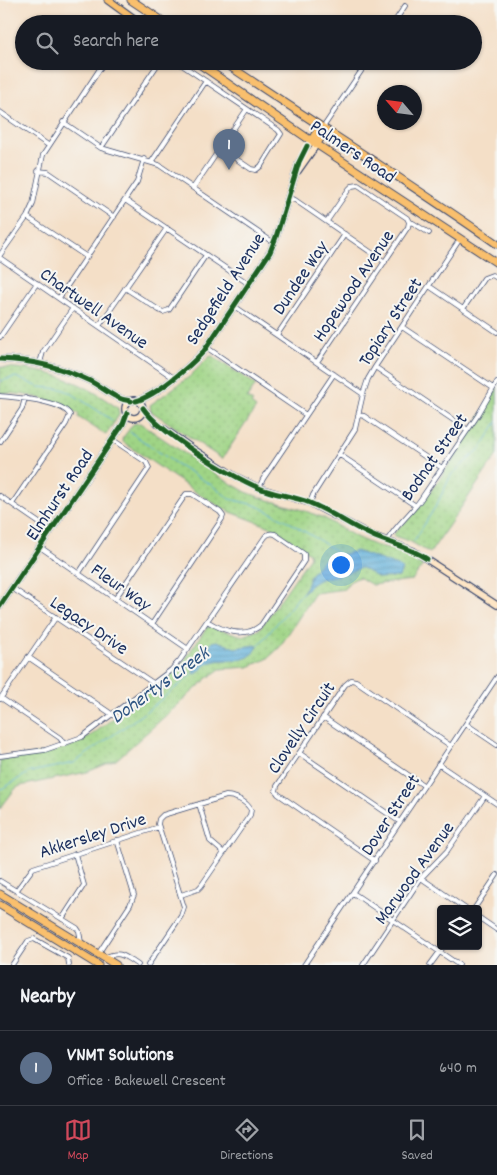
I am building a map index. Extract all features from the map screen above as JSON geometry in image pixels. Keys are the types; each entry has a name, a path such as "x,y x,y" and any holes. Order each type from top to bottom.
{"highway":[{"path":"108,0 129,15"},
{"path":"131,0 154,15"},
{"name":"Palmers Road","path":"208,70 497,263"},
{"name":"Palmers Road","path":"235,70 497,244"},
{"path":"314,142 322,129"},
{"path":"0,894 116,965"},
{"path":"0,905 98,965"}],"street":[{"path":"400,15 406,6"},
{"path":"124,11 128,15"},
{"path":"0,256 27,217 36,194 38,171 48,145 99,70"},
{"path":"101,148 154,70"},
{"path":"190,70 278,130 281,134 259,169 256,170 250,169 220,148"},
{"path":"322,129 362,70"},
{"path":"152,161 206,81"},
{"path":"193,188 247,109"},
{"path":"0,112 48,145"},
{"path":"63,122 101,148 152,161 274,243"},
{"name":"Sedgefield Avenue","path":"134,401 148,396 174,378 196,359 206,347 249,284 274,243 295,174 303,154 314,142"},
{"path":"59,298 126,200 137,182 144,159"},
{"path":"38,171 48,172 114,216"},
{"path":"327,222 349,189 352,186 358,185 407,218 409,222 430,233"},
{"path":"288,198 295,200 385,262"},
{"path":"126,200 249,284"},
{"path":"27,217 87,257"},
{"name":"Hopewood Avenue","path":"317,362 408,227 409,222"},
{"path":"99,326 166,228"},
{"name":"Dundee Way","path":"277,335 345,234"},
{"name":"Topiary Street","path":"310,502 355,428 363,394 374,367 460,239"},
{"path":"126,288 159,310 163,312 168,310 206,255"},
{"name":"Chartwell Avenue","path":"0,256 174,378"},
{"path":"463,309 484,278 492,276 497,278"},
{"path":"0,337 37,283"},
{"path":"429,286 497,332"},
{"path":"234,306 363,394"},
{"path":"40,363 43,352 72,308"},
{"path":"402,326 493,388"},
{"path":"206,347 306,415"},
{"path":"0,359 40,363 74,374 119,399 134,401 143,407 156,422 211,461 259,488 310,502 371,535 406,547 497,606"},
{"path":"374,367 468,430"},
{"path":"259,488 334,374"},
{"name":"Bodnat Street","path":"387,541 399,523 416,506 468,430 497,382"},
{"path":"0,396 25,398 59,407 69,413 70,416 12,504"},
{"name":"Sedgefield Avenue","path":"143,407 148,396"},
{"path":"0,442 22,409 25,398"},
{"path":"119,399 126,412 135,418 156,422"},
{"path":"126,412 128,404 134,401"},
{"path":"135,418 142,414 143,407"},
{"name":"Elmhurst Road","path":"0,606 113,440 123,424 126,412"},
{"path":"359,415 364,416 442,468"},
{"name":"Elmhurst Road","path":"123,424 135,418"},
{"path":"79,573 149,468 146,462 113,440"},
{"path":"340,455 416,506"},
{"path":"114,599 186,494 192,494 220,512 223,516 222,519 152,624"},
{"path":"0,496 51,531"},
{"path":"0,756 45,750 82,737 176,665 265,537 270,533 275,534 302,552 305,557 261,625 250,632 240,633 207,621"},
{"name":"Fleur Way","path":"40,547 188,649"},
{"name":"Legacy Drive","path":"12,588 153,683"},
{"path":"56,617 0,698 56,734 64,744"},
{"path":"28,658 113,715"},
{"name":"Dover Street","path":"304,965 497,677"},
{"name":"Clovelly Circuit","path":"375,861 277,793 276,786 347,683 354,680 451,746"},
{"path":"323,717 424,785"},
{"path":"466,724 497,745"},
{"path":"299,753 400,822"},
{"path":"438,764 497,804"},
{"path":"148,965 181,916 184,907 159,827 159,819 163,816 226,796 231,796 248,805 251,810 250,815 198,889 181,895"},
{"name":"Marwood Avenue","path":"364,964 421,878 447,852 485,796"},
{"path":"199,804 210,841 224,853"},
{"name":"Akkersley Drive","path":"16,891 33,868 159,827"},
{"path":"101,956 134,896 117,840"},
{"path":"62,919 84,884 75,854"},
{"path":"477,905 497,875"},
{"path":"421,878 460,905"},
{"path":"0,881 78,929 81,943"},
{"path":"353,893 458,965"},
{"path":"482,920 497,930"},
{"path":"12,965 28,941 34,939 68,958 69,965"},
{"path":"430,965 439,952"},
{"path":"101,956 120,954 138,965"}],"green space":[{"path":"212,356 255,384 247,398 253,402 251,404 256,408 222,459 151,411 150,405 189,377"},
{"path":"0,367 42,372 62,377 91,390 118,408 119,415 106,435 78,417 79,414 60,405 31,396 0,393"},
{"path":"497,388 497,455 430,553 411,542 394,536 397,530 417,510 438,480 469,435"},
{"path":"140,423 218,476 246,492 324,518 356,537 374,545 400,551 423,565 412,580 372,585 359,577 349,582 345,589 315,593 279,648 267,659 248,667 220,669 116,760 87,772 20,786 15,789 0,809 0,760 51,752 71,746 93,734 180,666 207,627 210,626 243,636 259,630 310,557 309,553 273,528 228,511 200,495 123,442 122,439 133,424"}],"water":[{"path":"356,551 398,566 402,569 399,577 379,578 360,568 318,580 303,593 311,574 323,560"},
{"path":"217,641 235,648 258,646 254,652 244,659 212,662 196,674 193,673 212,642"}],"waterway":[{"path":"0,381 16,377 39,387 62,389 112,420"},
{"name":"Dohertys Creek","path":"414,541 437,504 451,475 481,448 497,422"},
{"path":"130,432 230,499 255,505 284,519 327,545 341,556"},
{"name":"Dohertys Creek","path":"258,646 303,592"},
{"name":"Dohertys Creek","path":"0,790 30,772 74,763 148,710 194,673"}],"cycle path":[{"path":"136,401 163,387 204,351 270,252 299,162 307,146"},
{"path":"0,359 23,361 57,368 90,381 120,398 131,401"},
{"path":"143,408 179,441 246,482 265,490 310,503 363,531 414,551 427,559"},
{"path":"0,606 123,424 127,413"}],"place":[{"name":"VNMT Solutions","path":"229,170"}]}
